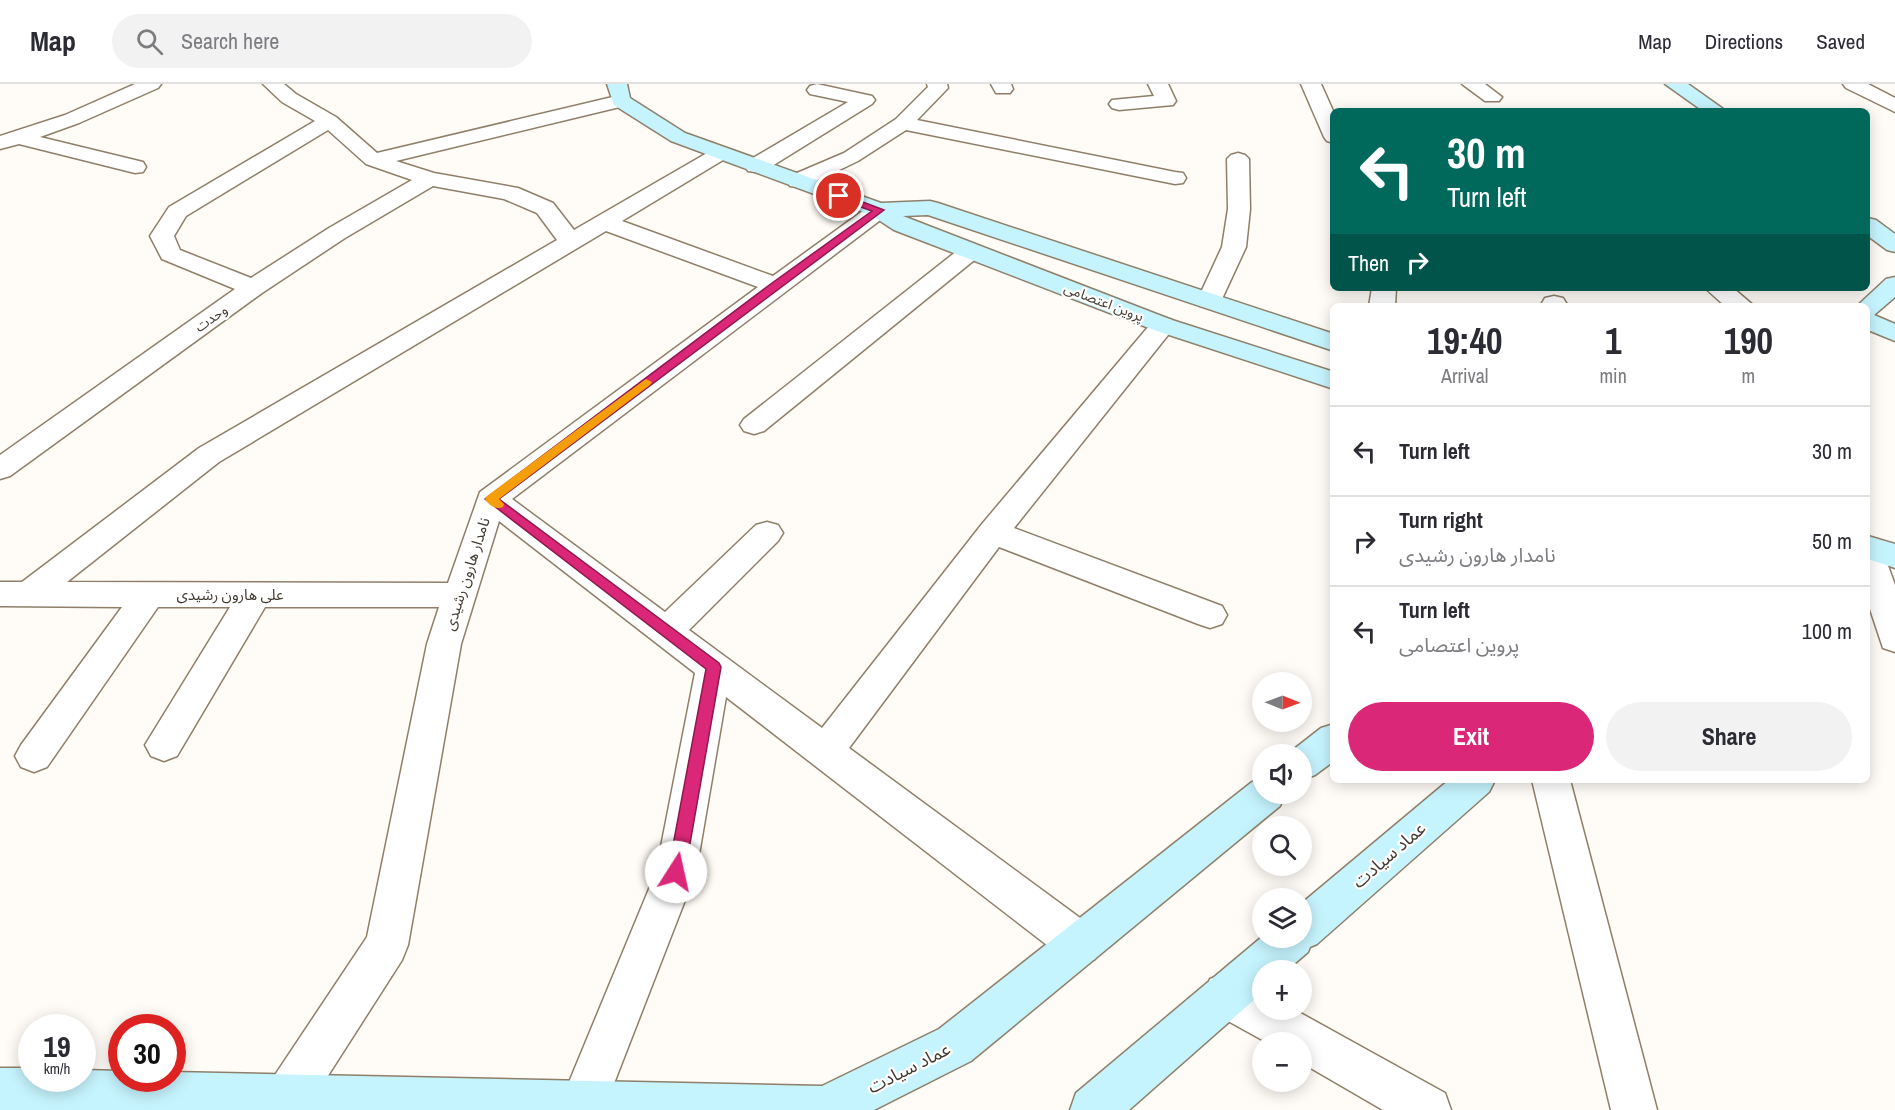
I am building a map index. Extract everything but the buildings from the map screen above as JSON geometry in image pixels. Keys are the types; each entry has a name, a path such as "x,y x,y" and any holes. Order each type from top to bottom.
{"street":[{"path":"9,140 72,119 151,84"},
{"path":"273,84 289,98 329,121 373,160 430,179 519,196 545,208 571,242"},
{"path":"798,181 851,157 903,123 938,88 937,84"},
{"path":"1119,104 1166,101 1158,84"},
{"path":"1311,84 1330,129"},
{"path":"1472,84 1492,97"},
{"path":"1675,84 1711,108"},
{"path":"1853,84 1895,106"},
{"path":"756,166 866,100 817,90"},
{"path":"373,160 619,92"},
{"name":"پروین اعتصامی","path":"619,92 678,137 879,210 902,225 1163,325 1330,380"},
{"path":"253,288 170,254 162,236 177,212 329,121"},
{"path":"903,123 1175,178"},
{"path":"9,140 135,167"},
{"path":"15,594 209,455 721,153"},
{"path":"1209,301 1234,247 1239,209 1238,159"},
{"name":"وحدت","path":"0,469 253,288 337,233 430,179"},
{"name":"پروین اعتصامی","path":"879,210 930,207 1330,342"},
{"name":"نامدار هارون رشیدی","path":"287,1097 387,945 444,644 491,499 879,210"},
{"path":"604,222 776,285"},
{"path":"1870,226 1895,245"},
{"path":"754,425 970,252"},
{"path":"1870,307 1895,284"},
{"path":"1721,291 1737,303"},
{"path":"1870,322 1895,333"},
{"path":"825,751 993,532 1163,325"},
{"path":"491,499 1080,944"},
{"path":"993,532 1210,615"},
{"path":"667,631 767,533"},
{"path":"1870,548 1895,542"},
{"path":"1870,549 1895,556"},
{"path":"1870,555 1895,639"},
{"name":"علی هارون رشیدی","path":"15,594 460,595"},
{"path":"34,756 149,594"},
{"path":"164,745 255,595"},
{"path":"583,1104 676,872 714,667"},
{"path":"1312,756 1330,742"},
{"name":"عماد سیادت","path":"1312,921 1473,783"},
{"path":"1552,783 1634,1110"},
{"name":"عماد سیادت","path":"0,1091 825,1110 956,1045 1254,804"},
{"path":"1093,1110 1281,948"},
{"path":"1226,995 1428,1110"}],"slow traffic":[{"path":"498,504 491,499 646,382"}],"route":[{"path":"676,872 714,667 491,499 879,210 839,196"}]}
